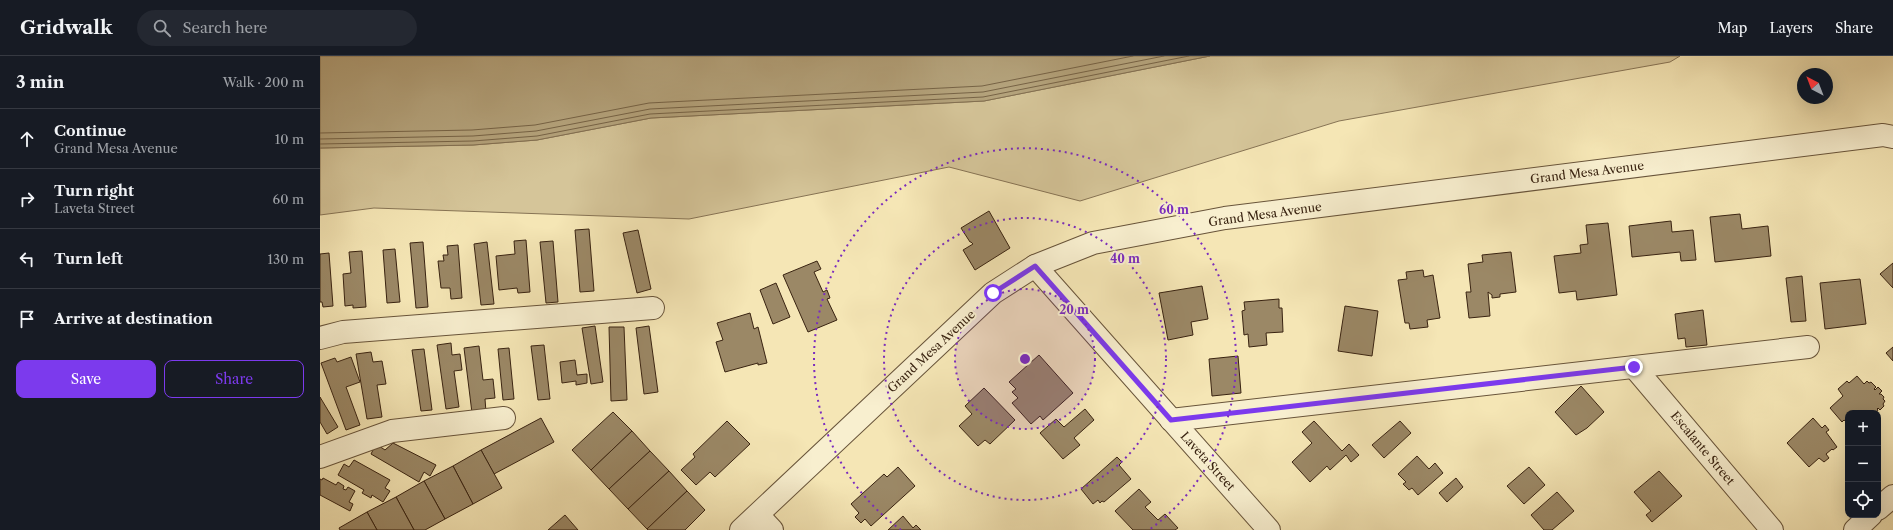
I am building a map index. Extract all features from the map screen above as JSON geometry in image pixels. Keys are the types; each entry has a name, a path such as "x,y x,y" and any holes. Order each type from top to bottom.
{"street":[{"name":"Grand Mesa Avenue","path":"741,530 765,522 993,293 1035,266 1093,243 1225,218 1883,135 1893,137"},
{"name":"Laveta Street","path":"1035,266 1270,530"},
{"path":"320,338 343,332 653,308"},
{"path":"1171,420 1808,347"},
{"name":"Escalante Street","path":"1634,367 1772,530"},
{"path":"320,457 392,431 504,418"},
{"path":"1881,506 1893,496"},
{"path":"1855,530 1868,518"}],"shaded area":[{"path":"1210,56 1680,56 1670,62 1339,121 1080,201 949,167 689,219 374,208 320,215 320,148 473,145 537,140 651,118 984,101"}],"water":[{"path":"320,56 1210,56 984,101 651,118 537,140 473,145 320,148"}],"building":[{"path":"989,211 1010,248 975,270 963,250 973,244 961,228"},
{"path":"1740,214 1742,229 1768,226 1771,256 1715,262 1710,217"},
{"path":"1671,221 1672,232 1693,230 1696,260 1681,261 1680,252 1632,257 1629,226"},
{"path":"1608,223 1617,295 1577,300 1576,291 1559,293 1554,256 1581,253 1580,245 1588,244 1586,225"},
{"path":"589,229 594,291 580,292 575,230"},
{"path":"638,230 651,289 637,293 623,233"},
{"path":"526,240 530,292 518,293 517,288 499,290 496,256 515,254 514,241"},
{"path":"553,241 558,302 546,303 540,242"},
{"path":"423,242 428,307 416,308 410,243"},
{"path":"487,242 494,304 481,305 474,244"},
{"path":"458,245 462,298 451,299 450,288 441,288 438,261 444,261 443,255 448,255 447,246"},
{"path":"395,249 400,302 387,303 383,250"},
{"path":"362,251 366,307 353,308 353,305 345,306 343,274 351,273 349,252"},
{"path":"1511,252 1516,292 1500,294 1500,297 1492,298 1492,295 1488,292 1490,316 1469,318 1466,292 1471,292 1468,264 1483,262 1482,255"},
{"path":"329,253 333,306 323,307 322,302 320,302 320,254"},
{"path":"817,261 821,269 814,272 823,292 827,290 830,298 827,299 837,320 808,332 783,275"},
{"path":"1893,263 1893,288 1880,274"},
{"path":"1423,270 1424,277 1433,275 1440,318 1427,320 1428,327 1410,329 1409,323 1405,323 1398,280 1407,279 1406,272"},
{"path":"1802,276 1806,321 1791,322 1786,278"},
{"path":"1860,279 1866,324 1825,329 1820,283"},
{"path":"776,283 790,317 773,324 760,290"},
{"path":"1202,286 1208,319 1191,322 1193,335 1168,340 1159,293"},
{"path":"1279,299 1279,308 1282,308 1283,332 1266,333 1267,345 1249,347 1248,334 1244,335 1242,311 1245,310 1244,302"},
{"path":"1345,306 1378,311 1372,356 1338,351"},
{"path":"1703,310 1707,345 1686,347 1685,338 1678,339 1675,314"},
{"path":"750,313 754,329 758,327 767,363 758,365 758,363 725,372 716,342 723,340 717,323"},
{"path":"595,326 603,382 591,384 582,328"},
{"path":"649,326 658,392 644,394 636,328"},
{"path":"609,327 624,327 627,400 611,401"},
{"path":"451,343 452,355 460,354 462,370 454,371 459,407 446,409 437,345"},
{"path":"544,345 550,399 538,400 531,346"},
{"path":"479,346 483,380 493,379 495,398 485,399 486,412 472,413 464,348"},
{"path":"1893,347 1893,361 1886,353"},
{"path":"509,348 514,399 503,400 498,349"},
{"path":"424,349 432,410 421,411 412,350"},
{"path":"371,352 373,362 382,361 386,384 377,385 382,417 367,419 356,354"},
{"path":"1039,355 1073,393 1043,420 1040,416 1031,424 1012,403 1018,398 1012,392 1016,389 1009,382"},
{"path":"1238,356 1241,393 1212,396 1209,359"},
{"path":"351,357 360,382 346,387 360,425 346,430 321,363 335,358 337,362"},
{"path":"575,360 577,375 587,374 587,383 576,385 576,381 562,383 560,362"},
{"path":"1857,376 1864,384 1867,381 1869,383 1871,382 1876,387 1874,389 1875,390 1878,387 1882,391 1879,394 1884,397 1884,406 1880,410 1878,408 1878,410 1845,410 1845,421 1842,422 1830,408 1843,396 1838,389 1847,381 1849,383"},
{"path":"1581,386 1604,412 1587,428 1576,435 1555,412"},
{"path":"984,388 1015,420 990,444 985,440 978,446 959,426 972,414 965,406"},
{"path":"320,397 338,427 327,434 320,422"},
{"path":"1085,409 1094,420 1074,438 1080,445 1063,459 1040,433 1056,419 1064,427"},
{"path":"613,412 632,431 591,470 572,450"},
{"path":"541,418 554,442 494,474 481,450"},
{"path":"1813,418 1822,428 1825,425 1829,430 1826,432 1837,447 1826,454 1829,458 1824,462 1819,458 1809,467 1787,443"},
{"path":"727,421 750,444 715,477 710,472 696,485 681,470 695,457 693,454"},
{"path":"1314,421 1342,451 1349,444 1359,455 1351,462 1346,455 1330,470 1327,466 1310,482 1292,462 1312,443 1302,432"},
{"path":"1400,421 1411,433 1384,458 1372,445"},
{"path":"632,431 650,451 609,489 591,470"},
{"path":"393,443 436,465 430,476 424,472 419,482 371,454 376,444 385,450"},
{"path":"481,450 502,488 473,504 453,466"},
{"path":"650,451 669,471 628,509 609,489"},
{"path":"1417,456 1429,469 1435,463 1443,473 1418,495 1412,488 1409,490 1403,484 1406,482 1398,474"},
{"path":"1117,457 1122,462 1119,465 1131,479 1104,502 1102,501 1100,503 1098,500 1093,504 1081,489"},
{"path":"354,460 390,480 385,488 390,491 383,502 372,495 371,498 362,493 364,490 338,475 344,464 349,467"},
{"path":"453,466 473,504 445,519 424,481"},
{"path":"898,467 915,486 871,526 865,519 861,523 855,517 859,513 851,504 884,474 887,477"},
{"path":"1529,467 1545,485 1524,504 1507,486"},
{"path":"669,471 687,491 647,529 628,509"},
{"path":"1659,471 1682,496 1652,522 1646,515 1651,511 1634,492"},
{"path":"323,478 336,485 338,482 344,486 343,489 346,490 348,487 355,491 349,502 353,504 350,511 320,495 320,479 322,480"},
{"path":"1456,478 1463,487 1447,502 1439,493"},
{"path":"424,481 445,519 425,530 414,530 396,497"},
{"path":"1139,489 1151,502 1145,507 1158,520 1165,514 1178,528 1175,530 1133,530 1115,511"},
{"path":"687,491 705,510 685,530 647,529"},
{"path":"1557,492 1574,511 1552,530 1544,530 1531,515"},
{"path":"396,497 414,530 377,530 367,512"},
{"path":"367,512 377,530 340,530 339,528"},
{"path":"565,515 578,530 548,530"},
{"path":"903,516 913,528 916,525 921,530 888,530"}],"route":[{"path":"993,293 1035,266 1171,420 1634,367"}]}
